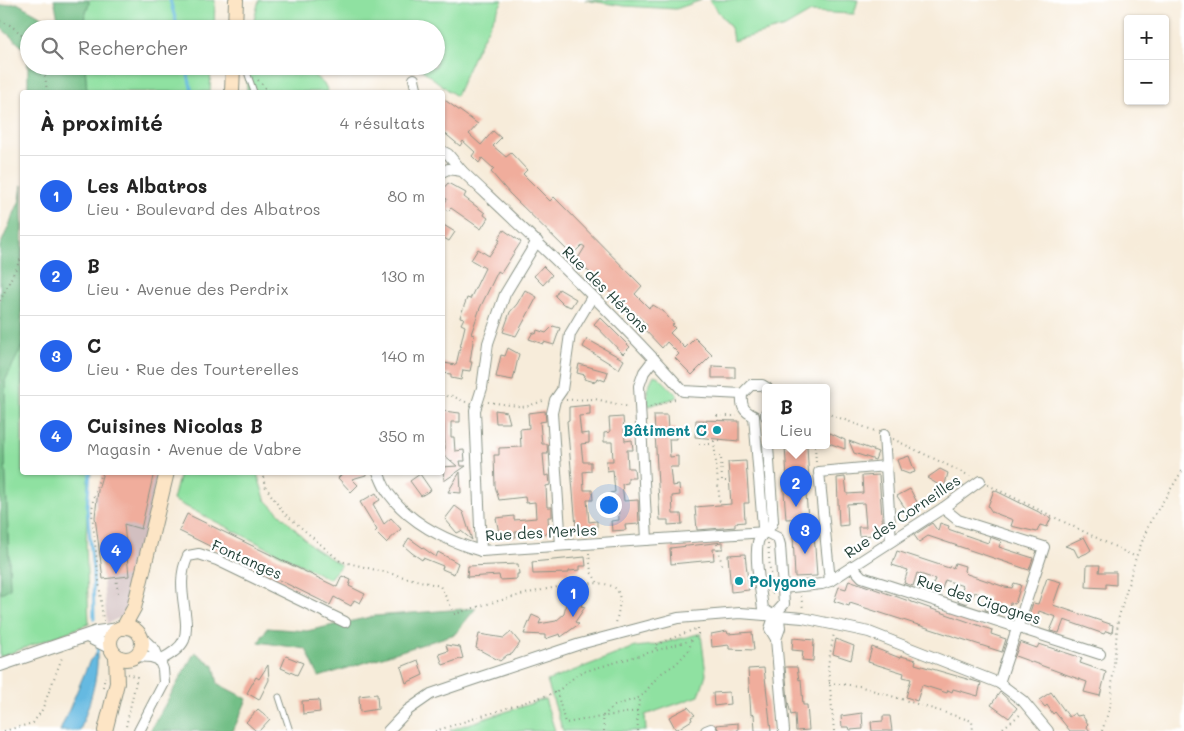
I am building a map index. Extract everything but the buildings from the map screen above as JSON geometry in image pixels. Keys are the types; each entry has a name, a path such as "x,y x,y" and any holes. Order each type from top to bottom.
{"main road":[{"path":"235,20 236,0"},
{"path":"232,90 233,75"},
{"path":"118,676 110,639 121,628 134,608 166,475"},
{"path":"105,731 118,676 141,647 134,608"},
{"path":"121,628 139,634"},
{"path":"113,652 133,657"}],"street":[{"path":"414,79 417,90"},
{"name":"Rue des Hérons","path":"445,152 462,171 537,241 654,359 682,391"},
{"path":"445,171 462,171"},
{"path":"481,551 475,410 488,343 504,294 537,241"},
{"path":"561,546 552,413 556,400 562,390 570,334 592,297"},
{"path":"647,540 639,386 644,372 654,359"},
{"path":"682,391 742,394 751,385 762,386"},
{"path":"742,394 743,409 754,416 762,522 767,535"},
{"path":"884,435 891,541"},
{"path":"768,449 773,521 767,535 758,541 762,609 869,632 999,683 1022,701 1048,731"},
{"path":"830,581 819,472 886,466"},
{"name":"Rue des Merles","path":"380,475 389,494 418,522 451,542 481,551 647,540 767,535"},
{"name":"Rue des Corneilles","path":"782,588 822,584 830,581 943,508 980,481"},
{"path":"943,508 958,520 1044,547 1019,628 999,683"},
{"path":"388,731 408,710 432,694 580,644 695,615 773,610 784,604 778,538 767,535"},
{"name":"Fontanges","path":"160,660 179,647 186,631 181,575 188,556 199,554 217,560 345,622"},
{"name":"Rue des Cigognes","path":"852,566 862,577 1100,654"},
{"path":"773,610 779,620 780,628 776,639 784,731"},
{"path":"0,665 92,634 121,628"},
{"path":"92,634 113,652"},
{"path":"139,634 155,650 160,660 164,683 139,731"},
{"path":"133,657 160,660"},
{"path":"706,731 711,729 712,731"}],"lane":[{"path":"248,75 253,90"},
{"path":"279,697 290,731"}],"path":[{"path":"0,21 10,25 20,33"},
{"path":"45,75 47,90"},
{"path":"0,301 20,260"},
{"path":"445,397 450,395 468,403 478,402 526,407 542,400 595,399 640,408 677,400 682,391"},
{"path":"718,420 717,416 754,416"},
{"path":"699,444 714,444 714,442 719,440"},
{"path":"714,444 720,505"},
{"path":"814,449 816,466 819,472"},
{"path":"714,456 722,456 722,481 730,481"},
{"path":"1102,731 1110,707 1118,620 1136,557 1150,522 1184,468"},
{"path":"92,634 104,620 92,513 100,475"},
{"path":"263,475 265,486 284,512 340,561 440,586 454,614 494,601 567,586 598,583 610,585 618,591 616,624"},
{"path":"767,535 773,610"},
{"path":"574,545 575,551 589,552 591,572 598,583"},
{"path":"717,549 722,565"},
{"path":"759,572 781,567"},
{"path":"116,578 118,593"},
{"path":"800,589 804,613"},
{"path":"834,731 828,665 836,624"},
{"path":"603,716 614,706 640,697 660,674 676,664 689,650 692,640 698,634 698,628 655,645 656,649"},
{"path":"435,731 557,692 579,673 692,640"},
{"path":"4,731 34,723 42,710 64,654"},
{"path":"103,688 105,670 118,676 137,677 125,731"},
{"path":"829,683 860,686 972,721 973,731"},
{"path":"557,692 565,723 638,712"},
{"path":"638,731 640,697"},
{"path":"999,731 1022,713 1019,705 1022,701"},
{"path":"603,716 604,731"}],"shaded area":[{"path":"102,475 160,475 131,593 123,616 107,624 95,498"}],"green space":[{"path":"54,0 88,0 89,3 84,20 58,20"},
{"path":"88,0 215,0 214,20 84,20 89,3"},
{"path":"259,0 503,0 477,49 456,96 429,75 445,75 445,20 254,20"},
{"path":"585,0 702,0 676,9 624,6"},
{"path":"709,0 858,0 854,14 811,12 785,27 733,41 731,28"},
{"path":"17,3 47,20 20,20 20,45 0,27 0,6"},
{"path":"28,75 86,75 87,90 28,90"},
{"path":"86,75 211,75 210,90 87,90"},
{"path":"247,75 314,75 325,85 327,90 247,90"},
{"path":"20,200 20,350 5,381 5,456 10,588 0,594 0,246"},
{"path":"20,350 20,475 91,475 88,480 86,546 89,624 0,657 0,594 10,587 5,456 5,380"},
{"path":"654,375 659,377 678,396 648,406 647,389"},
{"path":"179,475 258,475 265,499 314,548 341,565 329,579 173,500"},
{"path":"476,608 455,634 319,677 306,649 259,642 267,628 307,631 375,616"},
{"path":"701,634 706,674 699,696 645,715 646,731 563,731 547,681 635,647 655,645"},
{"path":"195,652 214,666 218,684 247,699 233,731 150,731"},
{"path":"545,699 555,731 450,731 450,730"}],"water":[{"path":"97,653 95,683 80,731 60,731 90,660"}],"waterway":[{"path":"170,0 176,20"},
{"path":"188,75 192,90"},
{"path":"90,475 87,507 93,571 94,619"},
{"path":"97,653 98,648"}],"place":[{"name":"Bâtiment C","path":"717,430"},
{"name":"B","path":"796,507"},
{"name":"C","path":"805,554"},
{"name":"Cuisines Nicolas B","path":"116,574"},
{"name":"Polygone","path":"739,581"},
{"name":"Les Albatros","path":"573,617"}]}
